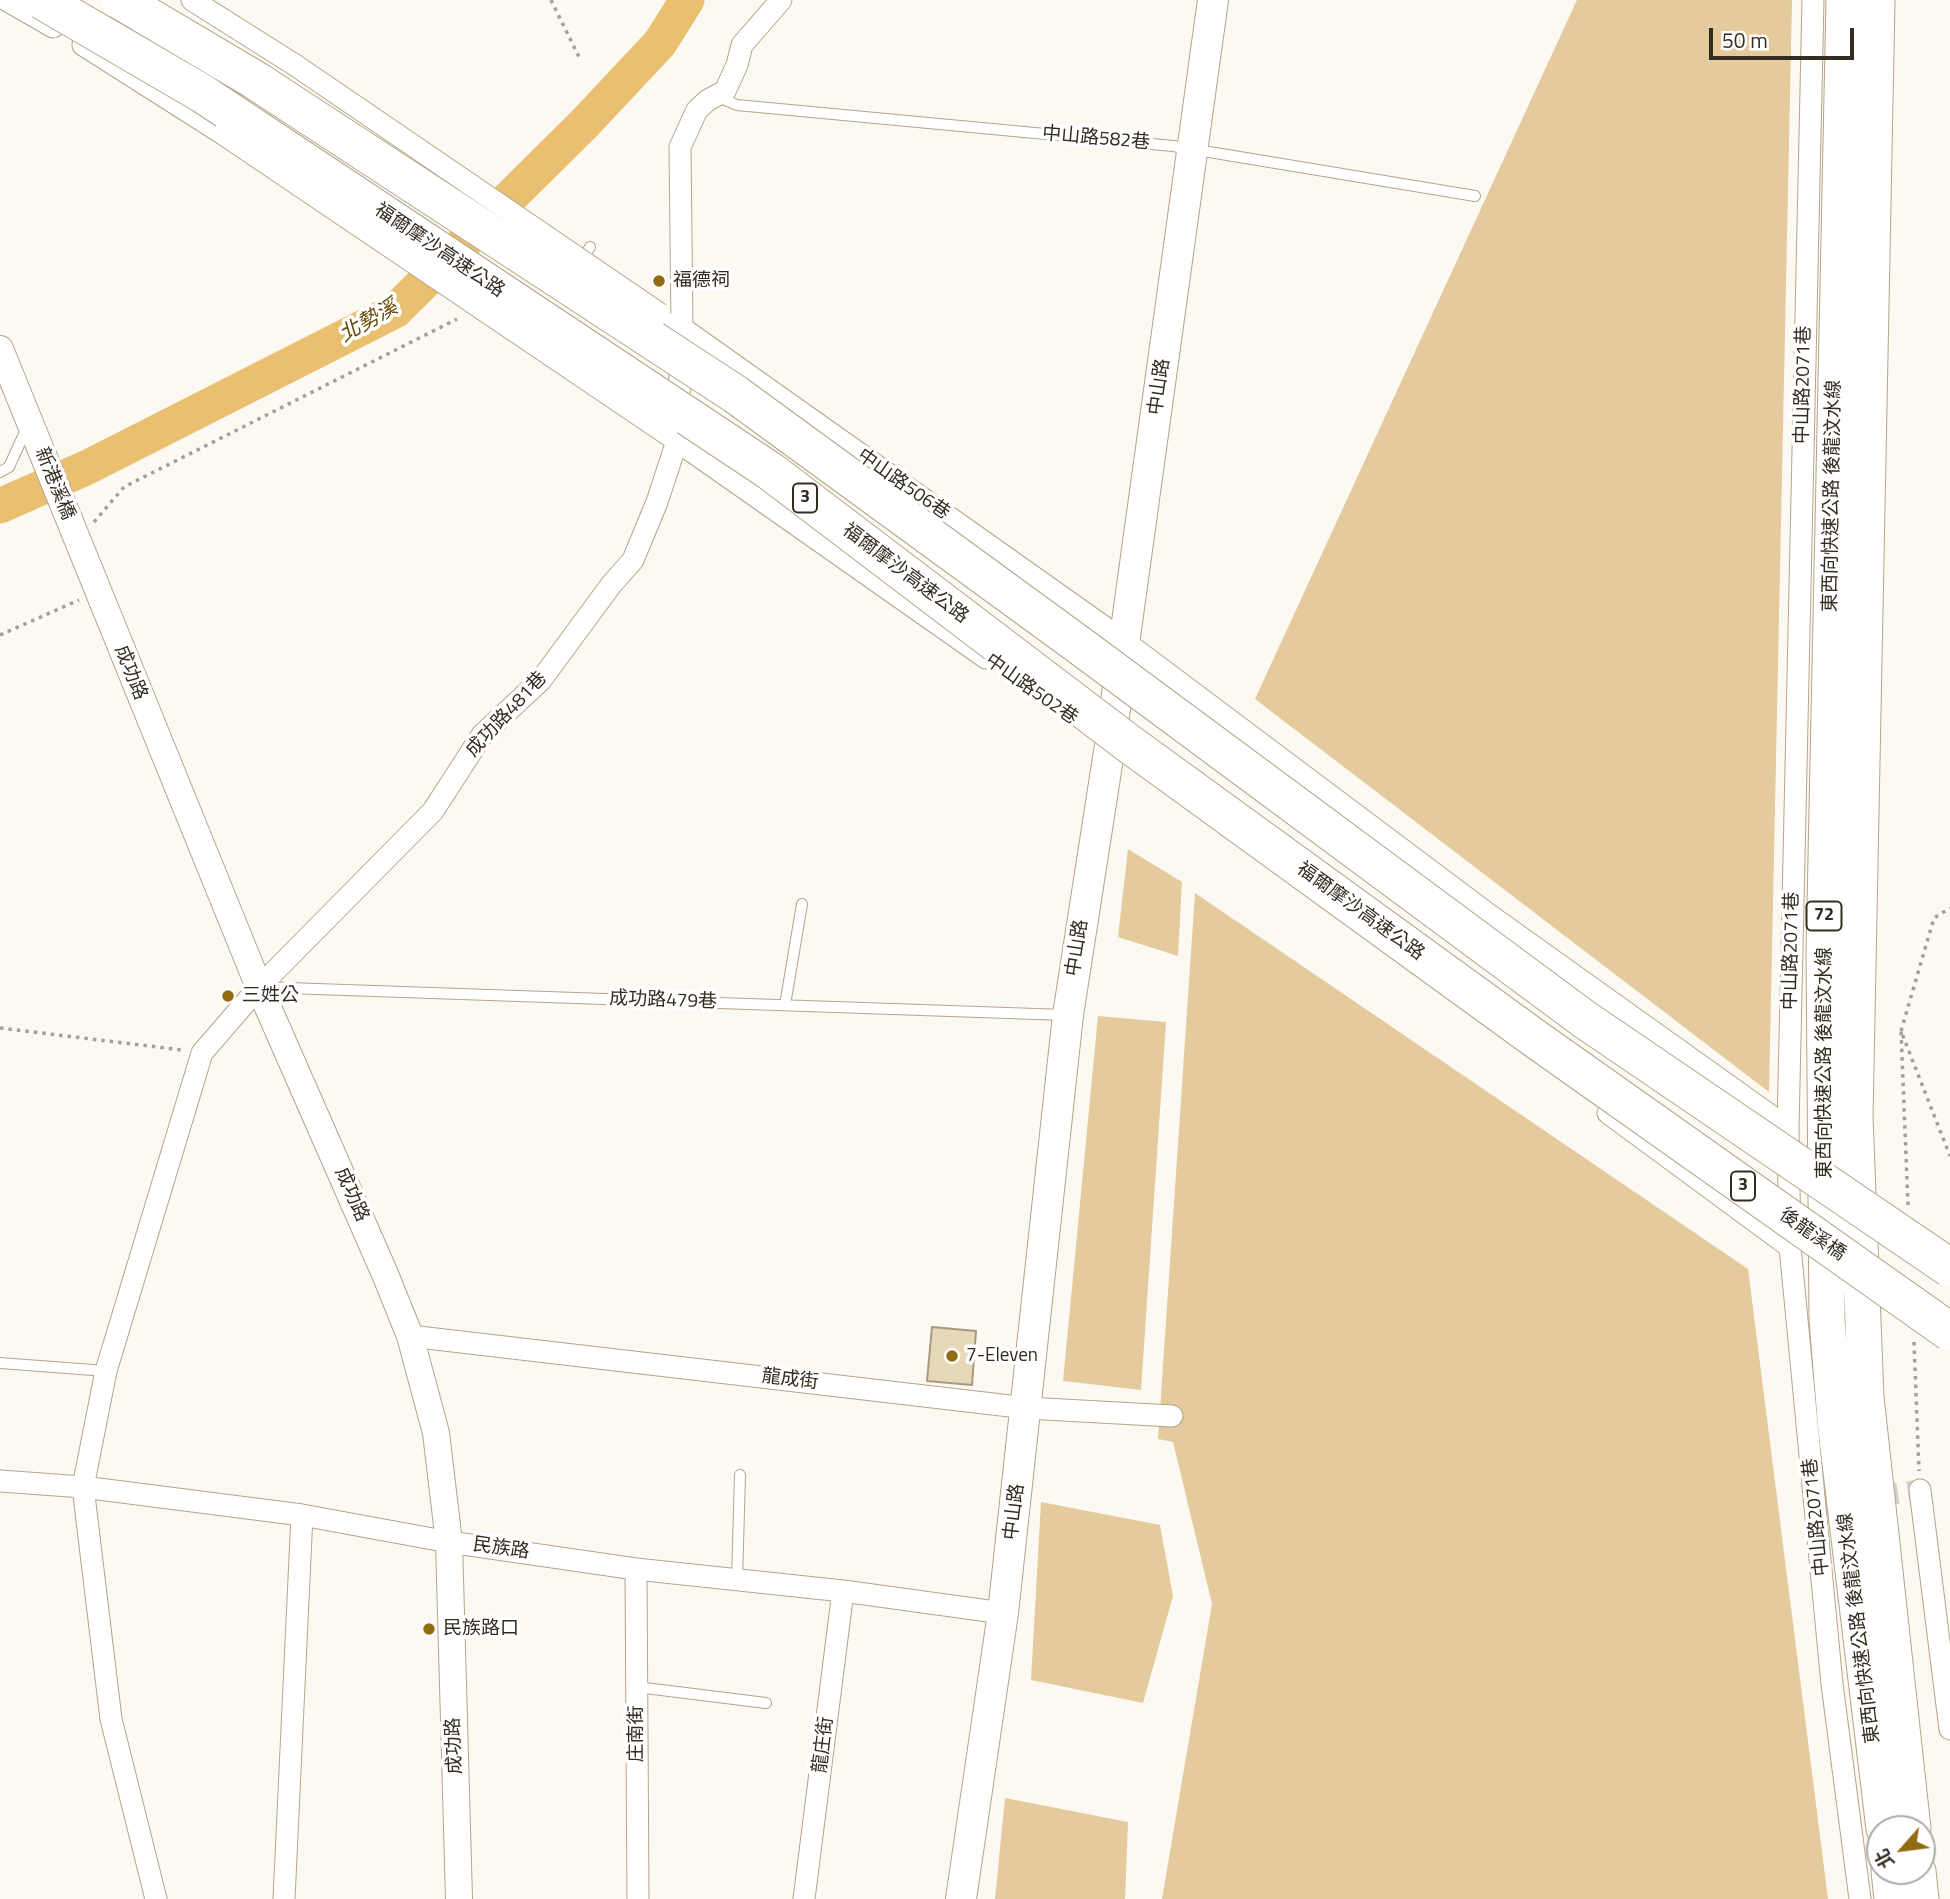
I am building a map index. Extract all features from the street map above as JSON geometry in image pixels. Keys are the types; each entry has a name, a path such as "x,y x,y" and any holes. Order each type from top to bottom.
{"highway":[{"name":"福爾摩沙高速公路","path":"42,0 203,94 770,471 1128,743 1537,1040"},
{"name":"3","path":"120,0 256,80 735,394 1090,653 1584,1020 1950,1268"},
{"name":"東西向快速公路 後龍汶水線","path":"1844,0 1824,953 1827,1320 1836,1430 1882,1815"},
{"name":"東西向快速公路 後龍汶水線","path":"1877,0 1855,1117 1866,1397 1911,1815"},
{"name":"後龍溪橋","path":"1537,1040 1950,1332"}],"main road":[{"name":"中山路","path":"961,1899 1003,1613 1068,1015 1110,745 1213,0"}],"street":[{"name":"中山路502巷","path":"6,0 75,40 223,134 1110,745 1790,1247"},
{"path":"75,40 107,0"},
{"name":"中山路506巷","path":"192,0 295,65 682,328 1124,641 1484,911 1788,1128"},
{"name":"成功路481巷","path":"202,1053 259,987 433,811 482,735 541,680 611,585 633,560 657,502 673,442 682,328 680,147 697,110 725,91 737,65 742,45 780,0"},
{"name":"中山路2071巷","path":"1813,0 1788,1128 1790,1247 1832,1684 1860,1899"},
{"name":"新港溪橋","path":"0,349 75,536"},
{"name":"成功路","path":"75,536 259,987 410,1336 436,1433 449,1542 459,1899"},
{"path":"156,1899 111,1719 82,1487 106,1371 202,1053"},
{"name":"龍成街","path":"410,1336 1027,1408 1172,1416"},
{"name":"民族路","path":"0,1481 82,1487 302,1515 449,1542 636,1569 843,1591 1003,1613"},
{"path":"1920,1490 1950,1729"},
{"path":"284,1899 302,1515"},
{"name":"庄南街","path":"636,1569 638,1899"},
{"name":"龍庄街","path":"804,1899 843,1591"}],"lane":[{"name":"中山路582巷","path":"716,96 737,105 1173,146 1475,196"},
{"path":"563,295 590,247"},
{"path":"556,307 530,353 673,442"},
{"path":"0,472 9,467 32,430"},
{"path":"785,1005 802,904"},
{"name":"成功路479巷","path":"259,987 1068,1015"},
{"path":"0,1363 106,1371"},
{"path":"737,1580 740,1475"},
{"path":"637,1687 766,1703"}],"path":[{"path":"551,0 581,61"},
{"path":"75,536 124,487 457,318"},
{"path":"0,635 97,592"},
{"path":"1901,1031 1934,918 1950,908"},
{"path":"0,1028 202,1053"}],"shaded area":[{"path":"1577,0 1792,0 1769,1092 1255,699"},
{"path":"1128,849 1182,882 1178,956 1118,937"},
{"path":"1195,893 1748,1269 1828,1899 1162,1899 1212,1604 1173,1442 1158,1439"},
{"path":"1098,1016 1166,1022 1141,1390 1063,1381"},
{"path":"1041,1502 1160,1525 1173,1596 1143,1703 1031,1680"},
{"path":"1005,1798 1128,1822 1125,1899 995,1899"}],"building":[{"name":"7-Eleven","path":"932,1327 976,1331 972,1385 927,1381"}],"waterway":[{"name":"北勢溪","path":"0,506 88,467 395,311 584,124 660,43 687,0"}],"tunnel":[{"path":"1816,1506 1920,1490"}],"place":[{"name":"福德祠","path":"659,281"},
{"name":"三姓公","path":"228,996"},
{"name":"7-Eleven","path":"952,1356"},
{"name":"民族路口","path":"429,1629"}]}
